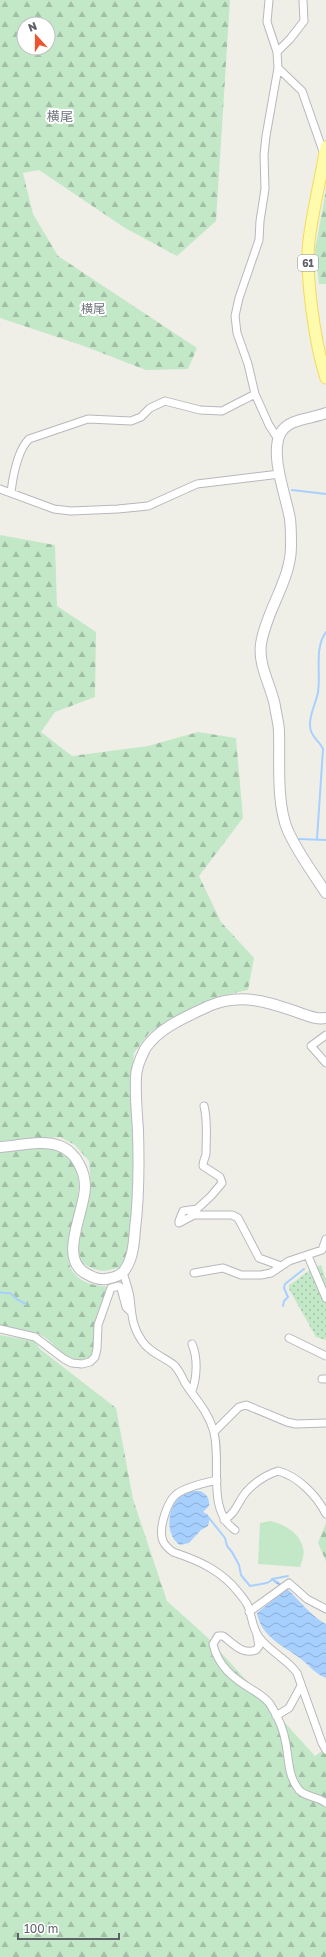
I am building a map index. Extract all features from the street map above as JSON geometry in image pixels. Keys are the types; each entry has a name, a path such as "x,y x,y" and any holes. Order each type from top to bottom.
{"main road":[{"name":"61","path":"325,151 311,226 308,260 316,327 326,378"}],"street":[{"path":"268,0 267,22 277,52 278,68 266,136 264,155 265,189 260,221 259,240 239,298 236,316 237,333 248,364 255,394 269,426 278,439"},
{"path":"277,52 304,21 303,0"},
{"path":"278,68 302,91 325,151"},
{"path":"11,492 20,454 25,443 29,439 88,419 132,421 141,417 150,408 165,401 200,410 222,411 255,394"},
{"path":"326,413 294,422 284,429 278,439 278,458 290,520 291,546 288,567 265,628 261,645 262,666 274,700 279,730 283,810 288,830 300,854 326,893"},
{"path":"0,490 11,492 54,509 71,511 118,509 148,506 197,484 280,474"},
{"path":"0,1146 38,1143 60,1146 76,1157 83,1172 85,1187 81,1214 73,1241 75,1260 79,1270 89,1276 104,1280 114,1278 123,1272 129,1261 133,1248 139,1176 136,1076 146,1048 156,1036 191,1015 224,1000 253,998 312,1017 326,1018"},
{"path":"326,1035 311,1046 326,1063"},
{"path":"204,1106 207,1118 205,1130 206,1156 203,1166 220,1177 222,1183 197,1209 183,1211 179,1223 194,1215 232,1215 238,1218 259,1258 281,1266"},
{"path":"194,1273 223,1268 250,1276 271,1273 289,1261 308,1256 322,1250 326,1239"},
{"path":"308,1256 326,1298"},
{"path":"123,1272 130,1298 130,1311 136,1331 143,1343 161,1358 174,1365 208,1414 214,1432 220,1507 224,1520 235,1530"},
{"path":"0,1329 35,1337 64,1359 72,1363 82,1364 90,1362 95,1357 98,1349 98,1325 111,1288 120,1286 126,1306 130,1311"},
{"path":"289,1338 326,1356"},
{"path":"192,1344 195,1351 195,1381 192,1391"},
{"path":"214,1432 239,1407 246,1405 287,1422 296,1424 326,1423"},
{"path":"224,1520 233,1514 246,1493 254,1485 269,1474 278,1471 298,1481 321,1504 326,1514"},
{"path":"217,1480 179,1492 171,1498 165,1513 161,1533 162,1540 167,1548 173,1552 212,1568 227,1579 247,1604 259,1638 292,1665 322,1744 326,1750"},
{"path":"249,1612 289,1583 307,1599 326,1609"},
{"path":"257,1633 259,1646 256,1650 249,1653 242,1651 223,1636 218,1636 212,1644 222,1666 235,1679 262,1695 270,1704 286,1744 289,1770 295,1783 306,1796 322,1800 326,1803"},
{"path":"276,1716 289,1708 301,1686"}],"green space":[{"path":"0,0 230,0 216,221 177,256 125,228 39,170 23,173 33,214 58,256 197,348 188,369 146,370 81,345 0,318"},
{"path":"326,190 326,284 319,284 315,250"},
{"path":"0,535 55,545 57,606 96,632 95,697 55,712 41,732 72,756 148,746 198,732 236,738 243,818 199,876 221,922 254,958 248,990 216,997 179,1016 149,1033 134,1053 132,1078 132,1124 136,1178 127,1255 120,1267 104,1271 96,1270 82,1263 78,1248 91,1186 89,1161 75,1145 60,1137 0,1141"},
{"path":"39,1148 57,1151 72,1163 78,1178 78,1195 68,1251 70,1266 79,1278 85,1282 108,1287 97,1316 92,1355 88,1360 82,1362 68,1358 39,1334 0,1326 0,1152"},
{"path":"321,1265 326,1280 326,1340 316,1337 289,1289 289,1285 307,1272"},
{"path":"0,1335 34,1341 40,1349 116,1408 133,1499 167,1601 206,1636 315,1756 326,1748 326,1957 0,1957"},
{"path":"270,1521 281,1524 291,1530 299,1538 304,1553 300,1567 258,1564 260,1523"},
{"path":"326,1523 326,1561 318,1543"}],"water":[{"path":"200,1491 206,1495 209,1501 209,1506 203,1512 210,1518 208,1526 201,1530 189,1543 180,1545 171,1534 169,1520 173,1506 184,1494"},
{"path":"271,1578 284,1586 311,1613 326,1624 326,1678 268,1635 259,1621 257,1613 284,1591 280,1586 271,1580"}],"waterway":[{"path":"292,490 326,494"},
{"path":"317,839 323,749 312,733 310,722 319,685 320,645 326,632"},
{"path":"299,839 326,840"},
{"path":"283,1306 284,1301 288,1297 284,1288 285,1284 304,1269"},
{"path":"0,1292 10,1293 18,1300 26,1304"},
{"path":"209,1518 225,1538 227,1546 239,1565 241,1575 250,1586 267,1583 272,1580"},
{"path":"272,1579 288,1576"}],"district":[{"name":"横尾","path":"60,116"},
{"name":"横尾","path":"93,309"}]}
